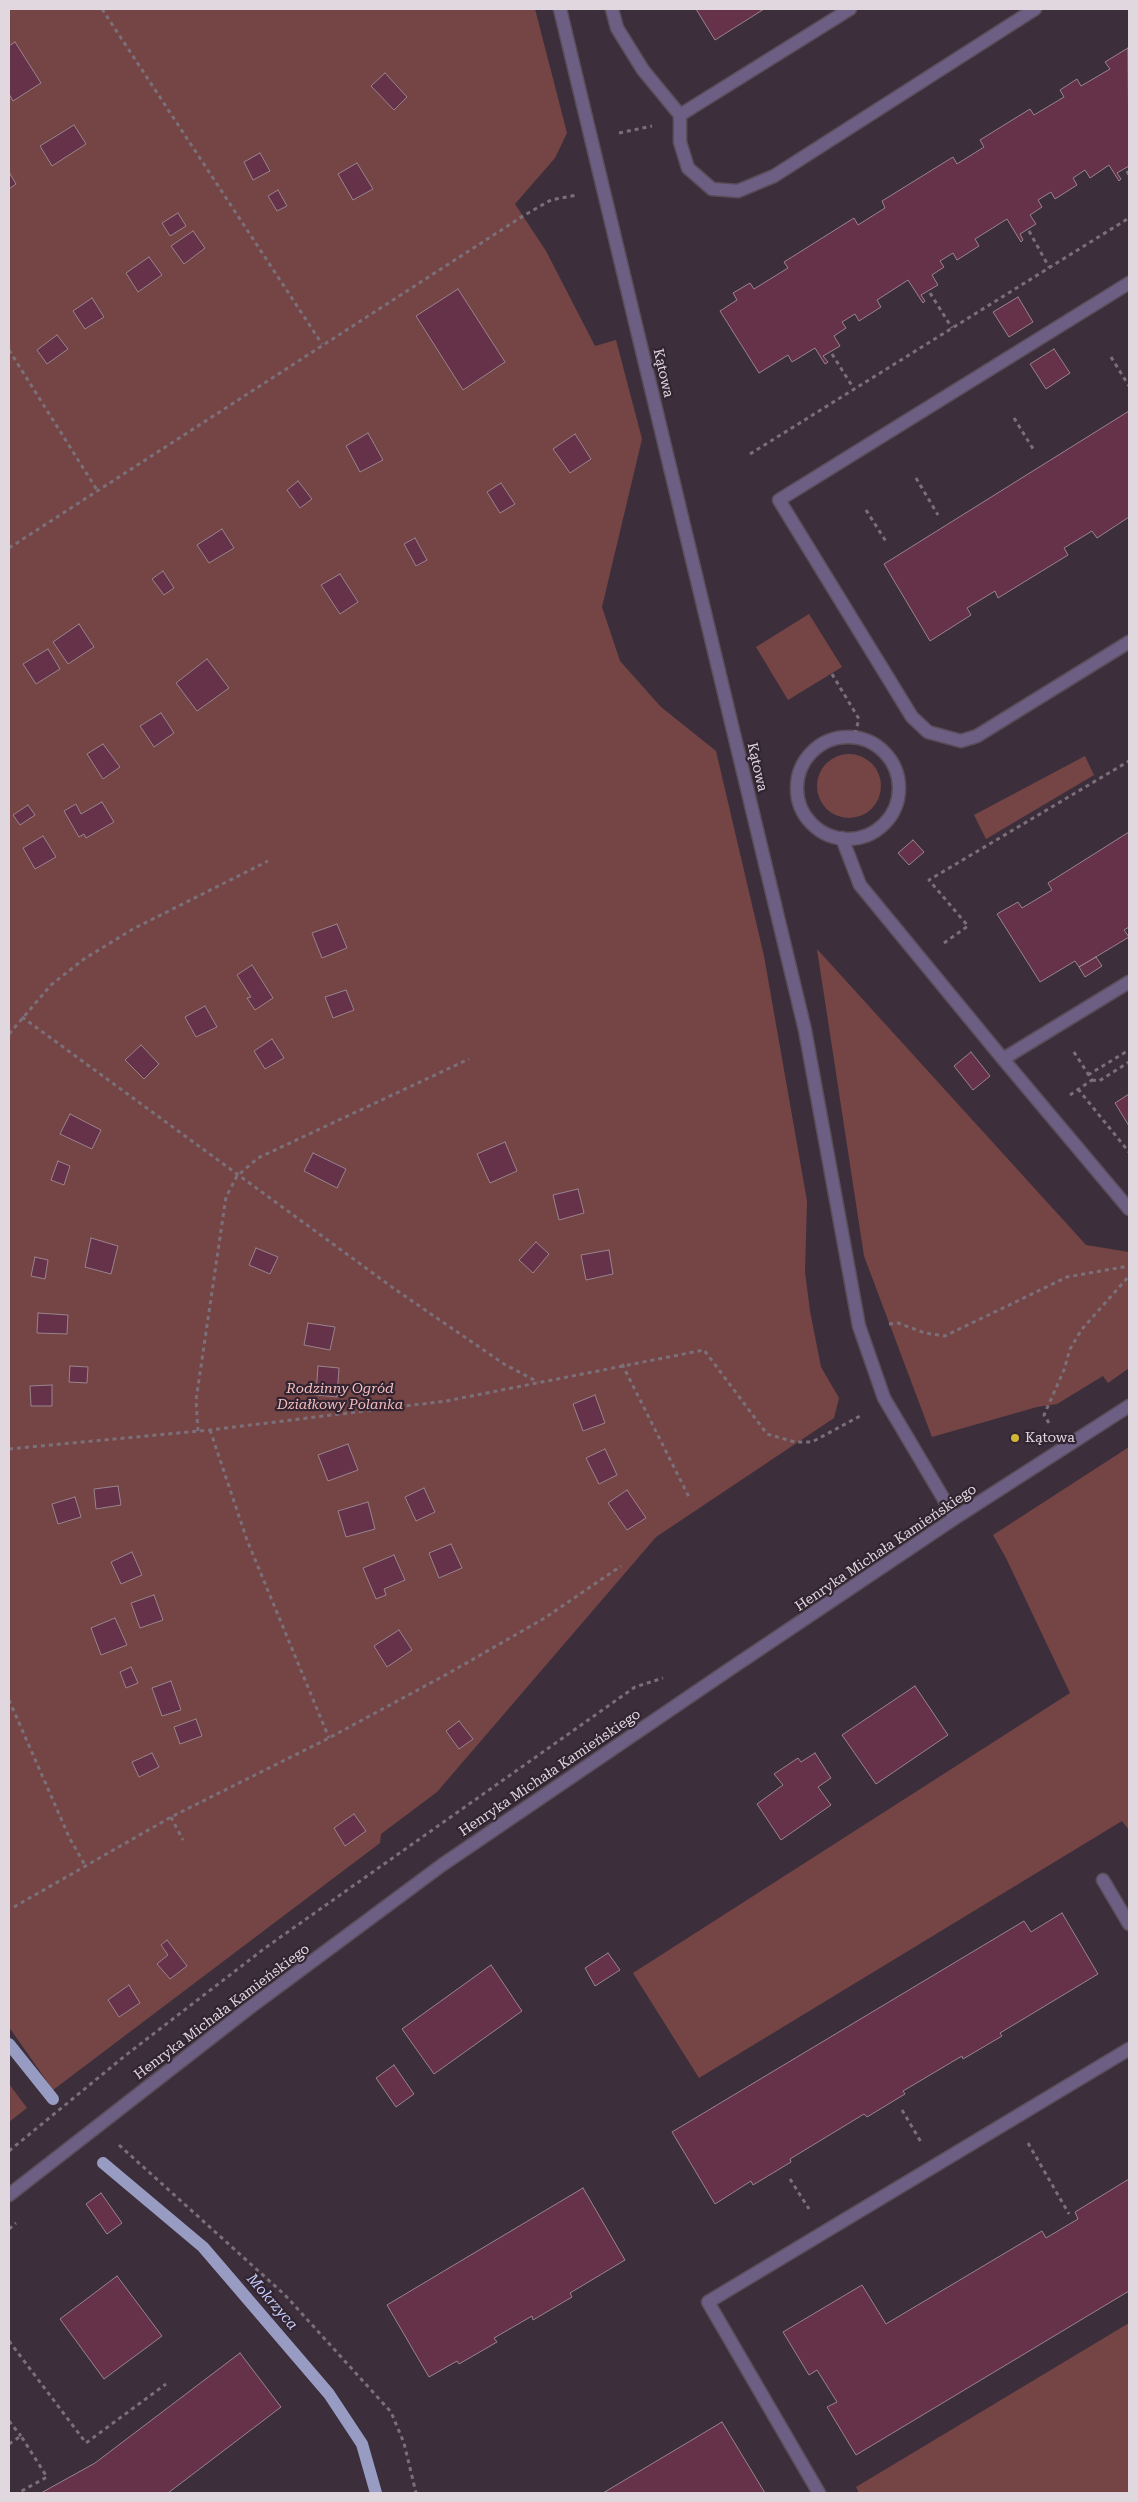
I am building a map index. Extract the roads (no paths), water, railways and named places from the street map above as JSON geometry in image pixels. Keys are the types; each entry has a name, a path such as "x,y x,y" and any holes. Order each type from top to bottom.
{"street":[{"name":"Kątowa","path":"560,9 805,1030 858,1326 884,1398 955,1518"},
{"path":"612,9 617,28 643,70 680,115 680,142 688,168 712,189 738,191 774,176 1035,9"},
{"path":"680,115 850,9"},
{"path":"1129,283 779,500 912,717 928,732 961,741 977,736 1129,642"},
{"path":"837,737 854,737 870,741 885,751 894,765 900,781 899,798 892,814 882,827 867,836 851,840 842,838 818,830 806,818 799,803 796,786 800,769 815,749 837,737"},
{"path":"842,838 860,885 1129,1209"},
{"path":"1003,1059 1129,982"},
{"name":"Henryka Michała Kamieńskiego","path":"9,2195 264,1997 442,1865 955,1518 1129,1406"},
{"path":"1103,1880 1129,1924"},
{"path":"819,2493 708,2302 1129,2049"}],"waterway":[{"name":"Mokrzyca","path":"9,2044 53,2099"},
{"name":"Mokrzyca","path":"103,2163 203,2247 329,2394 362,2444 376,2493"}],"place":[{"name":"Kątowa","path":"1015,1438"}],"park label":[{"name":"Rodzinny Ogród Działkowy Polanka","path":"340,1398"}]}
